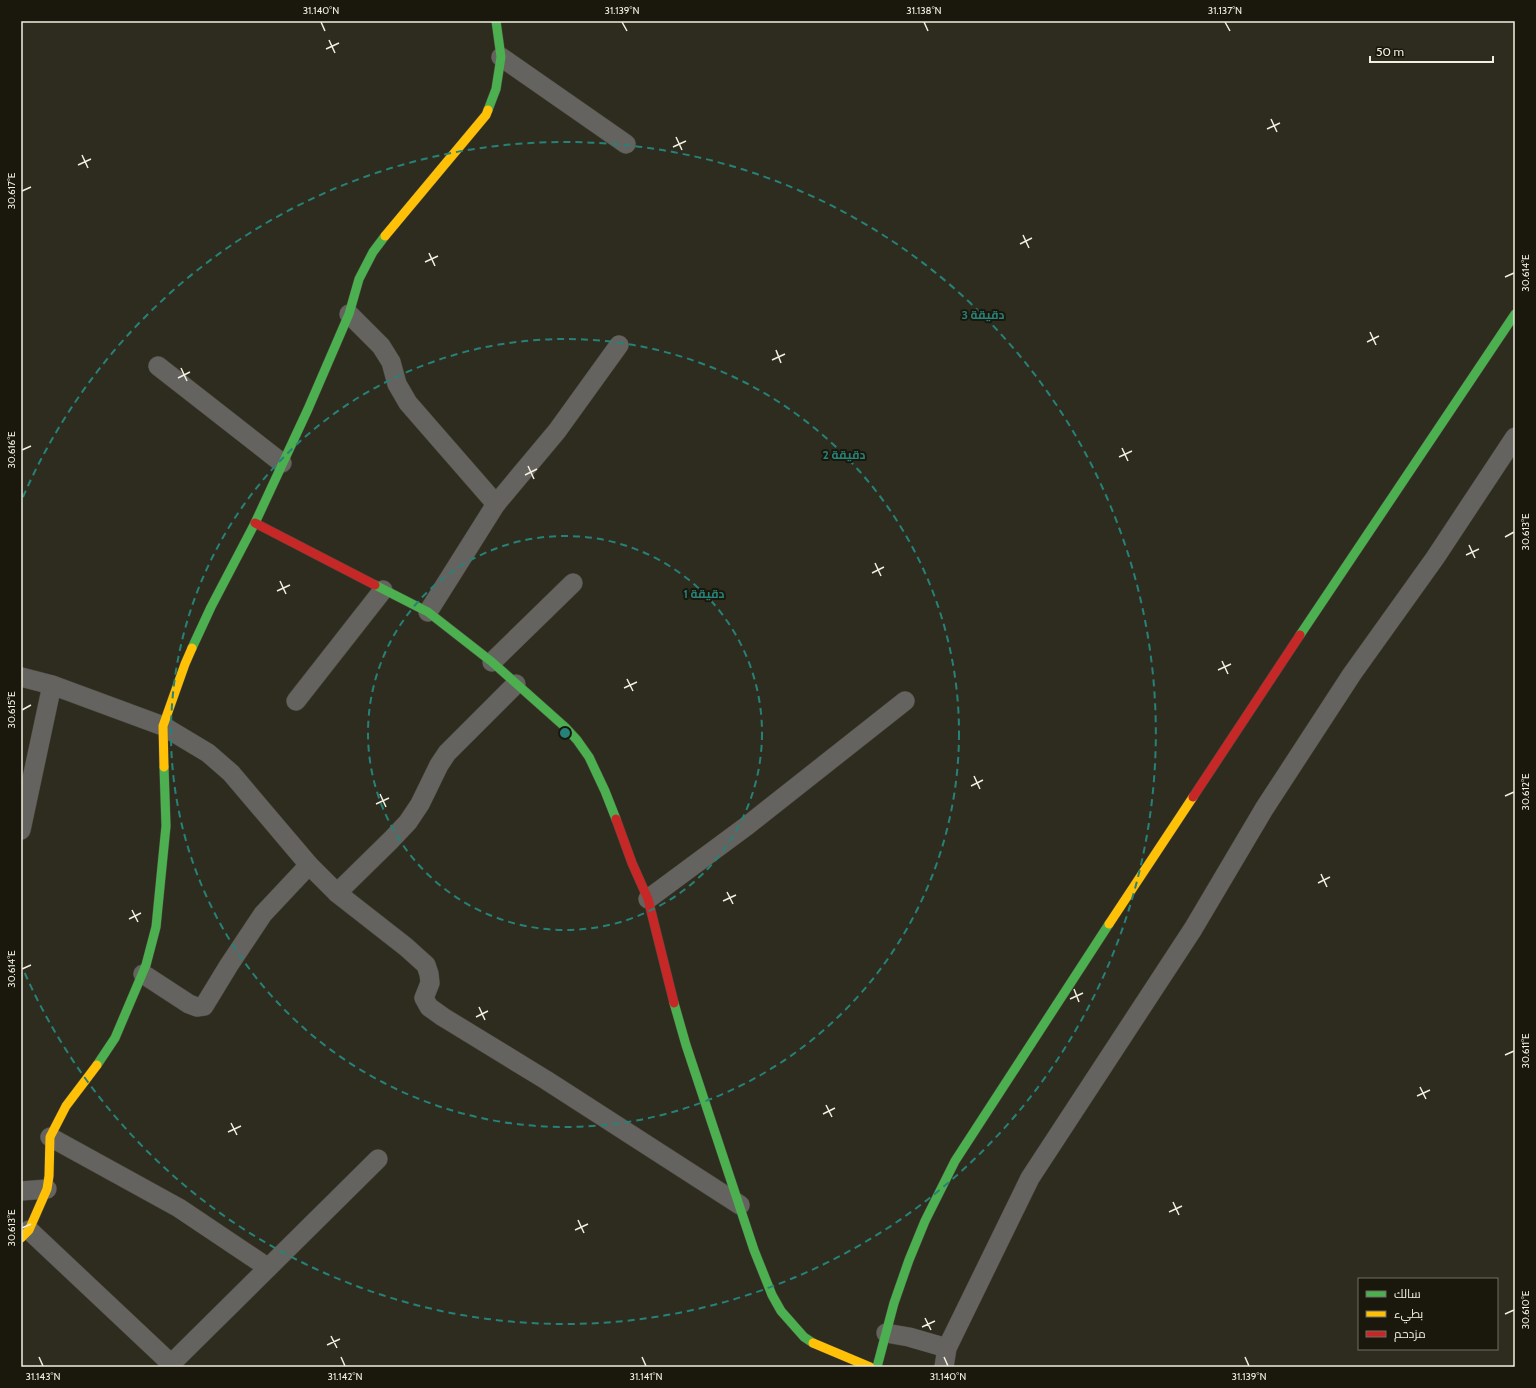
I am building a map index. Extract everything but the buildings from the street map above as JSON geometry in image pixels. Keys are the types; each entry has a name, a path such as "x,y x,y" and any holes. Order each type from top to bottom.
{"street":[{"path":"378,1159 267,1267 176,1360 171,1361 166,1359 25,1234 47,1189 49,1176 50,1137 66,1106 101,1060 115,1038 146,965 156,927 166,826 163,726 184,664 211,607 255,524 308,409 349,314 359,279 374,252 393,225 486,115 496,89 501,57 496,21"},
{"path":"501,57 626,144"},
{"path":"349,314 381,346 391,362 397,384 408,403 496,504"},
{"path":"877,1367 894,1304 912,1254 925,1221 955,1160 1048,1015 1414,462 1515,314"},
{"path":"428,612 496,504 557,431 618,345"},
{"path":"158,366 282,463"},
{"path":"944,1367 939,1345 1030,1178 1193,929 1264,809 1343,687 1435,558 1515,437"},
{"path":"255,524 428,612 492,662 565,727 577,740 589,758 605,791 632,863 648,899 663,962 686,1045 761,1271 772,1295 791,1324 804,1337 817,1346 870,1367"},
{"path":"492,662 573,583"},
{"path":"296,701 383,590"},
{"path":"21,677 52,685 163,726 208,753 225,768 309,865 337,893 406,947 426,965 430,983 424,998 429,1007 546,1080 740,1206"},
{"path":"337,893 408,822 420,804 439,765 447,753 516,684"},
{"path":"21,830 52,685"},
{"path":"648,899 748,825 905,701"},
{"path":"143,974 189,1004 197,1007 204,1006 263,914 309,865"},
{"path":"50,1137 179,1208 267,1267"},
{"path":"21,1191 47,1189"},
{"path":"886,1333 939,1345"}],"traffic: fast":[{"path":"488,110 496,89 501,57 496,21"},
{"path":"192,648 211,607 255,523 308,409 349,314 359,279 373,252 385,236"},
{"path":"1300,635 1515,314"},
{"path":"375,585 428,612 492,662 565,727 577,740 589,757 616,819"},
{"path":"97,1065 115,1038 146,965 156,927 166,826 164,767"},
{"path":"877,1367 894,1303 909,1260 925,1221 955,1161 1109,924"},
{"path":"674,1003 686,1045 754,1250 772,1295 781,1311 804,1337 813,1343"}],"traffic: slow":[{"path":"385,236 486,115 488,110"},
{"path":"164,767 163,726 192,648"},
{"path":"1109,924 1193,797"},
{"path":"21,1238 29,1230 47,1189 49,1176 50,1137 66,1106 97,1065"},
{"path":"813,1343 870,1367"}],"traffic: jam":[{"path":"255,523 375,585"},
{"path":"1193,797 1300,635"},
{"path":"616,819 632,863 648,899 674,1003"}]}
